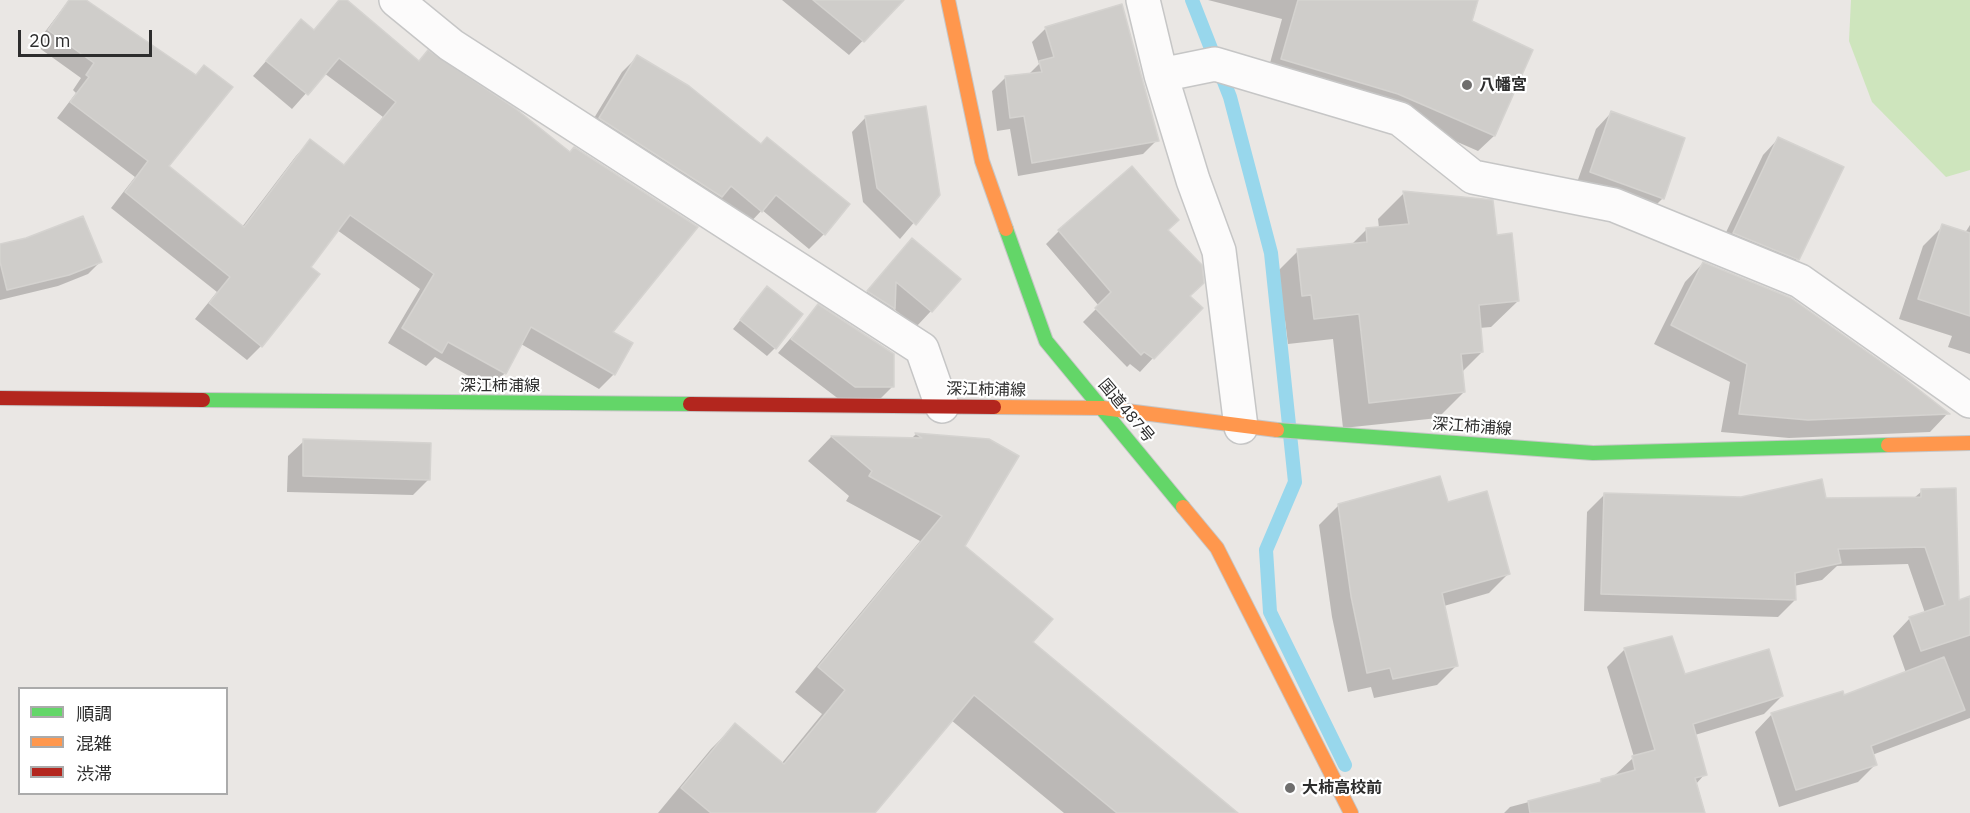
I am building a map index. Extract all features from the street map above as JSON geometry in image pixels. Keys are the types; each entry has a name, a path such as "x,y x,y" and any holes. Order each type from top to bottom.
{"main road":[{"name":"国道487号","path":"948,0 982,161 1046,341 1217,548 1351,813"},
{"name":"深江柿浦線","path":"0,398 1103,408 1252,428 1593,453 1970,443"}],"street":[{"path":"396,0 450,45 922,349 942,406"},
{"path":"1143,0 1161,75 1193,180 1219,251 1252,428"},
{"path":"1161,75 1215,64 1400,119 1473,177 1614,206 1800,281 1970,401"}],"green space":[{"path":"1851,0 1970,0 1970,170 1946,177 1872,102 1849,41"}],"building":[{"path":"69,0 86,0 196,75 204,65 233,87 169,166 244,227 310,139 344,165 396,102 339,58 308,95 266,61 301,19 314,30 339,0 347,0 419,61 428,50 516,109 570,152 574,147 698,227 613,332 633,343 615,375 531,327 506,374 448,342 442,353 402,328 434,274 350,215 311,267 320,274 262,347 209,303 230,277 125,192 148,161 70,102 89,77 86,75 94,63 48,30"},
{"path":"813,0 904,0 864,42"},
{"path":"1298,0 1478,0 1472,21 1533,50 1495,136 1398,94 1281,59"},
{"path":"1122,4 1159,141 1032,163 1024,116 1010,118 1005,76 1042,72 1039,61 1054,57 1045,27"},
{"path":"637,55 689,86 761,144 767,137 850,204 825,235 776,195 762,212 731,186 722,197 599,118"},
{"path":"926,106 940,195 916,225 877,188 865,116"},
{"path":"1611,111 1685,138 1664,199 1590,172"},
{"path":"1778,137 1844,167 1799,260 1733,233"},
{"path":"1132,166 1179,220 1168,230 1202,265 1204,283 1190,296 1203,308 1154,359 1144,352 1141,355 1095,308 1111,292 1058,230"},
{"path":"1403,191 1493,200 1497,235 1512,233 1519,301 1479,305 1483,352 1461,354 1465,392 1369,403 1359,314 1314,319 1311,295 1302,296 1297,249 1367,242 1366,228 1409,224"},
{"path":"83,216 102,262 69,275 7,290 0,262 0,244 26,238"},
{"path":"1942,224 1970,233 1970,316 1918,299"},
{"path":"912,238 961,279 932,312 896,282 895,309 867,291"},
{"path":"1703,262 1791,298 1900,375 1950,414 1808,420 1739,414 1747,364 1671,325"},
{"path":"767,286 803,314 776,349 740,320"},
{"path":"818,304 894,354 894,387 855,387 791,339"},
{"path":"915,433 989,439 1019,456 965,546 1053,619 1033,642 1238,813 1117,813 974,695 875,813 711,813 681,788 735,723 784,764 845,690 818,667 942,516 869,476 872,471 831,436 922,438"},
{"path":"303,439 431,443 430,480 303,476"},
{"path":"1440,476 1448,502 1487,491 1510,574 1442,593 1458,666 1393,679 1390,668 1367,673 1351,596 1338,504"},
{"path":"1822,479 1826,498 1921,497 1921,489 1956,488 1959,600 1970,596 1970,635 1921,651 1909,617 1945,605 1925,547 1838,549 1841,563 1795,573 1796,600 1601,594 1604,493 1741,497"},
{"path":"1672,636 1685,674 1769,649 1783,696 1693,724 1707,775 1695,778 1705,813 1530,813 1528,801 1601,782 1601,779 1635,770 1632,756 1655,750 1624,648"},
{"path":"1944,657 1965,710 1871,746 1877,765 1796,790 1771,713 1843,691 1844,695"}],"waterway":[{"path":"1192,0 1230,97 1271,253 1295,482 1266,550 1270,612 1345,765"}],"traffic: fast":[{"path":"1006,229 1046,341 1183,507"},
{"path":"203,400 690,404"},
{"path":"1277,430 1593,453 1888,445"}],"traffic: slow":[{"path":"948,0 982,161 1006,229"},
{"path":"994,407 1103,408 1277,430"},
{"path":"1888,445 1970,443"},
{"path":"1183,507 1217,548 1351,813"}],"traffic: jam":[{"path":"0,398 203,400"},
{"path":"690,404 994,407"}],"place":[{"name":"八幡宮","path":"1467,85"},
{"name":"大柿高校前","path":"1290,788"}]}
